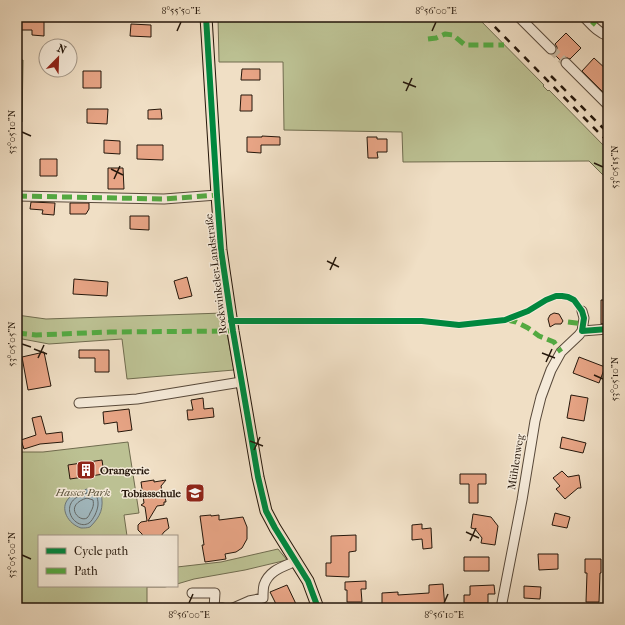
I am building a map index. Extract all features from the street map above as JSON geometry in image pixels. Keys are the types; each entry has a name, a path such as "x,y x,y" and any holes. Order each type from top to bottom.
{"main road":[{"name":"Rockwinkeler Landstraße","path":"206,17 222,257 231,321 258,477 266,511 308,580 318,608"}],"street":[{"path":"519,17 551,49"},
{"path":"584,17 602,34 608,36"},
{"path":"566,63 608,105"},
{"path":"17,196 164,199 217,196"},
{"path":"582,311 584,318 582,331 608,328"},
{"name":"Mühlenweg","path":"501,608 522,500 535,421 541,397 551,370 561,352 582,331"},
{"path":"79,403 137,399 241,382"},
{"path":"233,608 250,601 263,598 264,585 269,576 276,569 296,562"},
{"path":"192,593 215,593 214,608 223,608"}],"green space":[{"path":"218,17 477,17 544,85 543,86 548,91 549,90 608,150 608,180 589,161 403,162 402,132 284,130 283,62 219,62"},
{"path":"17,60 23,60 22,122 17,122"},
{"path":"223,313 234,370 127,379 122,339 49,344 17,338 17,315 46,319"},
{"name":"Hasses Park","path":"128,442 139,513 124,515 127,535 38,535 38,587 147,587 147,608 17,608 17,452 43,452"},
{"path":"278,549 287,560 178,584 178,567 221,562"}],"water":[{"path":"87,489 101,493 102,507 97,519 90,527 81,528 72,523 66,515 65,506 66,502 71,496"}],"building":[{"path":"22,17 44,19 44,36 32,35 32,30 21,30"},
{"path":"131,24 151,25 151,37 130,36"},
{"path":"566,33 581,48 570,59 565,57 561,61 554,54 557,50 555,44"},
{"path":"594,58 608,71 608,97 582,71"},
{"path":"242,69 260,69 260,80 241,80"},
{"path":"83,71 101,71 101,88 83,88"},
{"path":"241,95 252,95 252,111 240,111"},
{"path":"87,109 108,109 107,124 87,123"},
{"path":"161,109 162,119 148,119 148,110"},
{"path":"247,137 280,137 280,145 261,145 261,153 247,152"},
{"path":"367,137 387,139 387,152 377,152 378,158 368,158"},
{"path":"104,140 120,141 120,154 104,153"},
{"path":"137,145 163,145 163,160 137,159"},
{"path":"40,159 57,159 57,176 40,176"},
{"path":"108,168 123,168 124,189 108,189"},
{"path":"31,202 55,203 54,215 42,214 43,210 30,209"},
{"path":"70,203 89,203 89,209 86,214 70,214"},
{"path":"130,216 149,216 149,230 130,229"},
{"path":"187,277 192,296 179,299 174,281"},
{"path":"74,279 108,282 107,296 73,294"},
{"path":"601,300 608,300 608,323 601,324"},
{"path":"554,313 559,314 563,321 561,324 555,324 550,327 548,319 550,315"},
{"path":"79,350 109,350 109,372 95,372 95,358 79,358"},
{"path":"44,352 51,386 28,390 22,357"},
{"path":"579,357 605,367 599,383 573,373"},
{"path":"571,395 588,398 584,421 567,418"},
{"path":"203,398 204,409 213,408 214,417 188,420 187,410 193,410 191,400"},
{"path":"129,409 132,430 118,432 117,422 104,424 103,412"},
{"path":"41,416 46,434 62,432 63,442 40,444 24,449 21,440 36,435 32,418"},
{"path":"562,437 586,443 583,453 560,448"},
{"name":"Orangerie","path":"102,460 104,474 70,479 68,465"},
{"path":"562,471 568,477 579,475 581,488 578,488 565,499 556,489 560,486 553,478"},
{"path":"460,474 486,474 486,484 478,484 478,503 469,503 469,484 460,484"},
{"path":"166,480 161,486 166,502 164,502 164,505 157,506 148,521 167,518 169,528 162,535 142,535 138,530 138,525 141,522 147,521 145,507 141,505 144,503 141,482"},
{"path":"555,513 570,517 567,528 552,525"},
{"path":"473,514 491,517 498,526 495,545 481,543 482,538 475,529 471,528"},
{"path":"219,515 219,520 243,517 247,527 247,539 242,548 236,552 225,554 226,559 205,562 200,516"},
{"path":"422,524 422,529 431,528 432,548 423,549 422,539 412,540 412,525"},
{"path":"356,535 356,551 349,552 349,577 326,576 326,563 331,563 331,536"},
{"path":"538,554 558,554 558,569 539,570"},
{"path":"464,557 489,557 489,571 464,571"},
{"path":"585,559 601,559 599,602 586,602 587,573 585,573"},
{"path":"366,581 366,589 361,589 362,602 347,602 345,582"},
{"path":"443,584 445,608 387,608 387,606 382,606 382,593 398,592 398,595 429,593 429,585"},
{"path":"287,585 296,604 288,608 278,608 270,592"},
{"path":"494,585 495,594 488,594 488,603 464,603 464,595 470,595 470,586"},
{"path":"524,586 541,587 540,599 524,598"}],"tunnel":[{"path":"551,49 566,63"}],"railway":[{"path":"485,17 608,142"},
{"path":"551,76 608,133"}],"marked path":[{"path":"592,25 599,17"},
{"path":"428,39 436,38 445,34 453,35 465,45 504,45"},
{"path":"17,196 164,199 217,195"},
{"path":"507,320 516,322 539,336 554,342 561,352"},
{"path":"568,322 583,324"},
{"path":"17,333 36,335 110,332 233,331"}],"cycle path":[{"path":"206,17 221,250 258,477 266,511 308,581 318,608"},
{"path":"231,321 422,321 459,325 505,320 528,311 546,300 556,296 562,296 574,300 582,311 584,318 582,331 608,329"}],"place":[{"name":"Orangerie","path":"86,470"},
{"name":"Tobiasschule","path":"195,493"}]}
